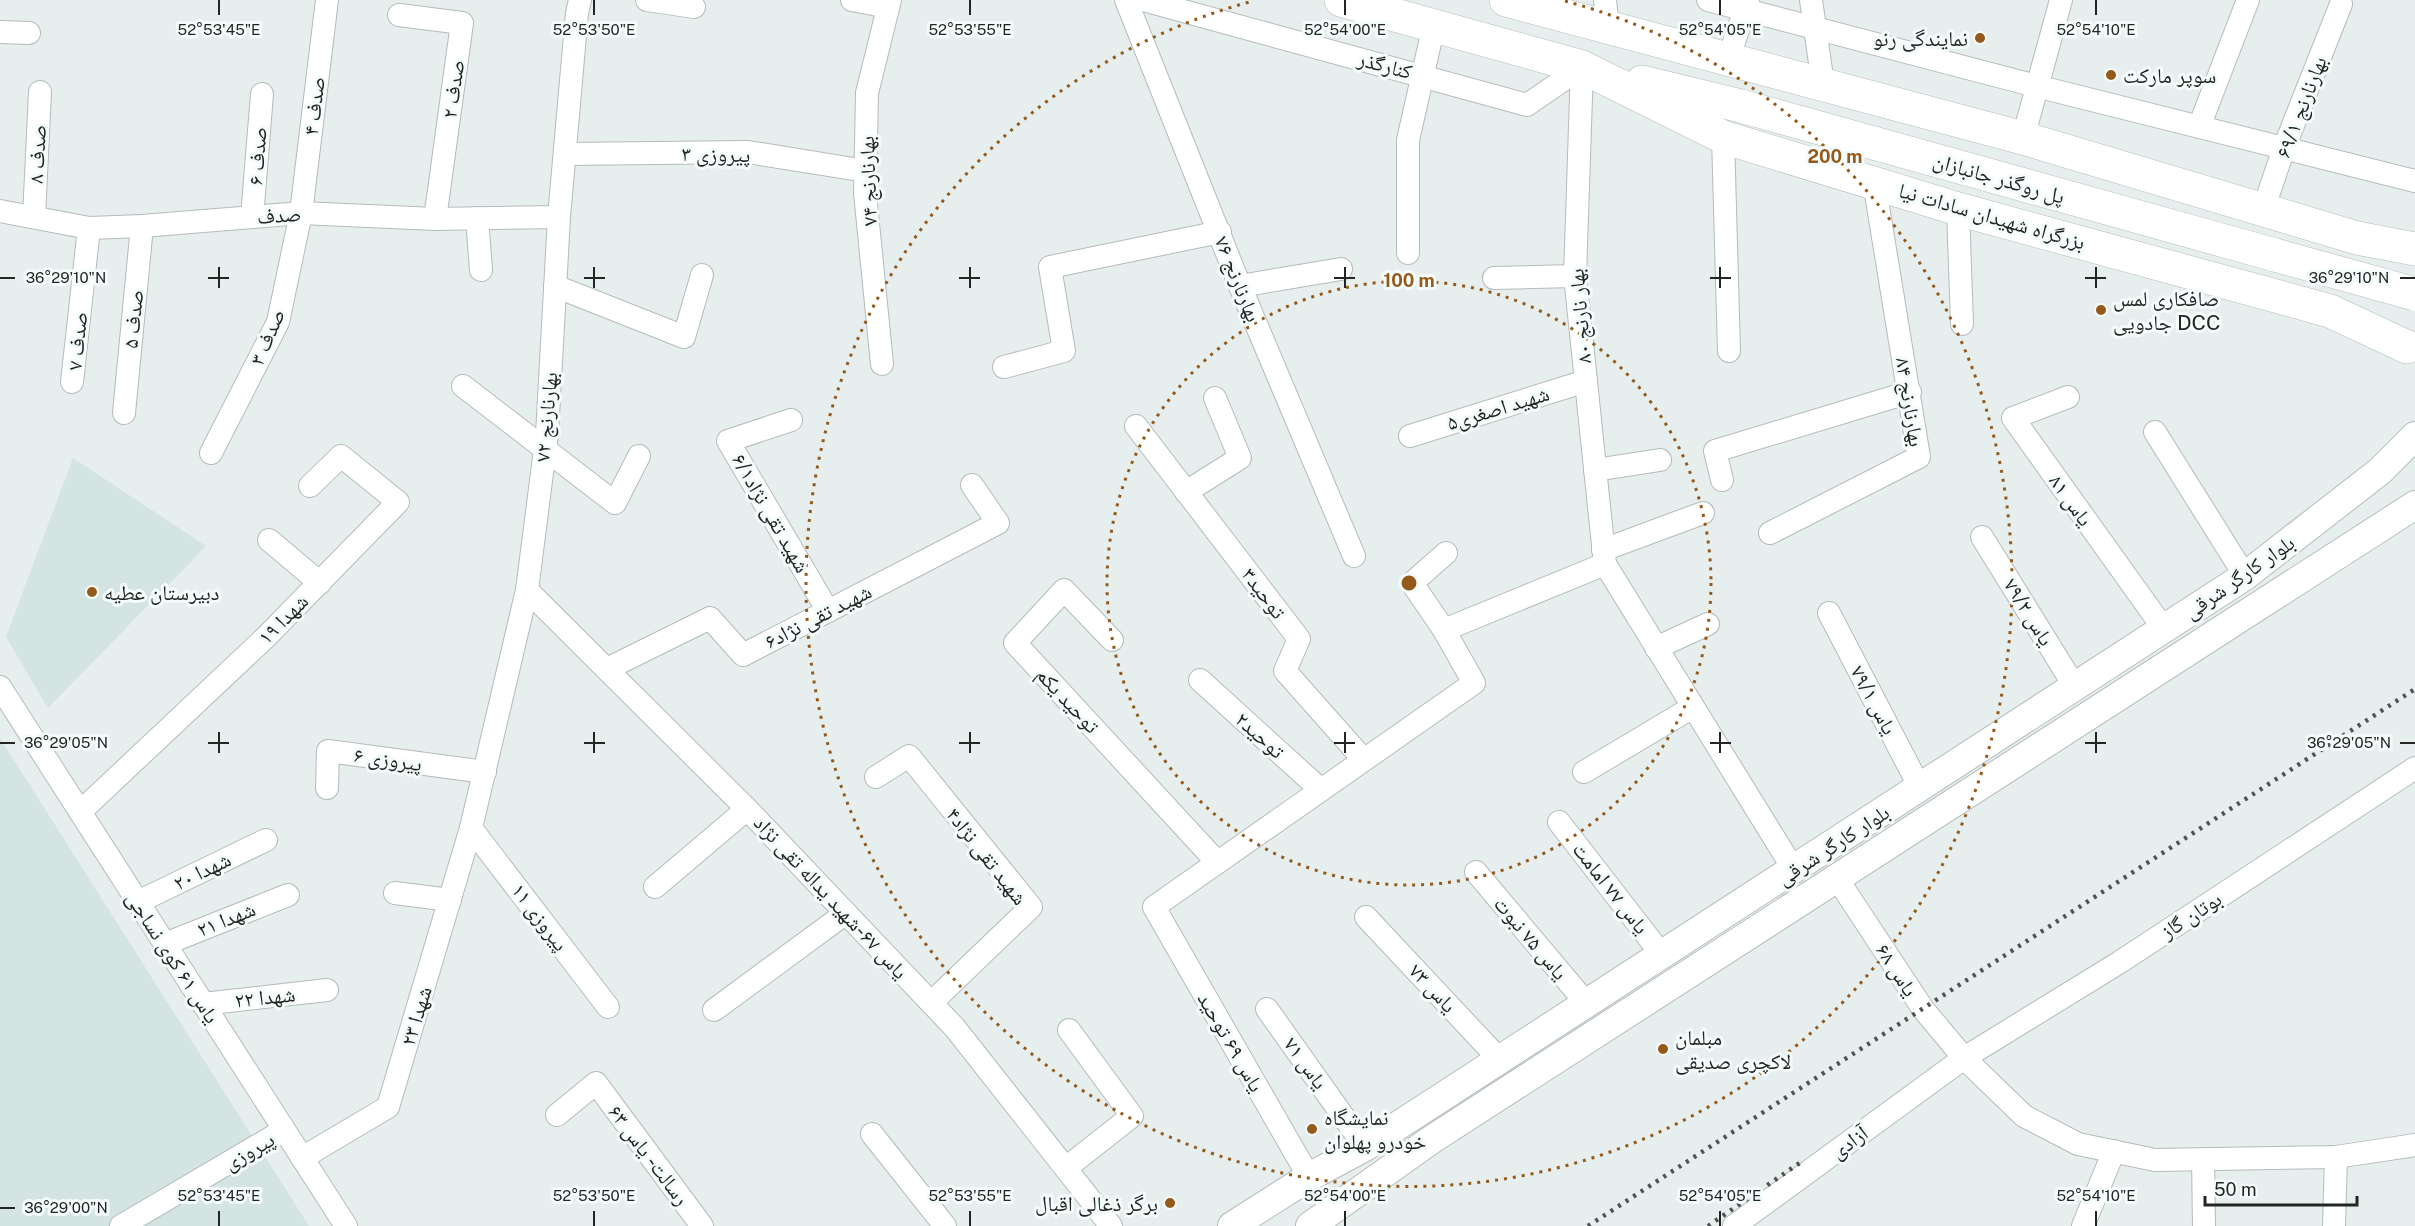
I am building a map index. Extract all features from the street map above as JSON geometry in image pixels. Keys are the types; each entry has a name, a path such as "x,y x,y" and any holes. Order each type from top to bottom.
{"highway":[{"name":"بزرگراه شهیدان سادات نیا","path":"1341,0 1582,68 1723,137 1958,209 2330,311 2411,354"},
{"path":"1506,0 1607,14 1728,60 2022,138 2357,237 2415,249"},
{"name":"پل روگذر جانبازان","path":"1582,68 1741,106 2415,294"},
{"path":"2330,311 2354,296 2362,282 2362,264 2357,237"}],"main road":[{"path":"2380,471 2410,425 2415,413"},
{"name":"بلوار کارگر شرقی","path":"1232,1226 1309,1177 1365,1147 2245,576 2380,471 2415,436"},
{"path":"2380,471 2415,450"},
{"name":"بلوار کارگر شرقی","path":"1310,1226 1431,1140 2415,505"}],"street":[{"name":"صدف ۴","path":"301,213 327,0"},
{"name":"بهارنارنج ۷۲","path":"471,828 527,590 544,451 559,217 576,13 580,0"},
{"path":"647,0 694,7"},
{"path":"852,0 889,3"},
{"name":"بهارنارنج ۷۶","path":"1126,0 1240,286 1354,556"},
{"name":"کنارگذر","path":"1143,0 1527,105 1582,68"},
{"path":"1811,0 1823,84"},
{"path":"2022,138 2061,0"},
{"path":"2199,127 2248,0"},
{"name":"بهارنارنج ۷۴","path":"882,364 866,193 867,93 889,3"},
{"path":"1728,60 1731,3 1814,28 2036,86 2415,181"},
{"name":"بهارنارنج ۶۹/۱","path":"2263,210 2284,148 2341,4"},
{"name":"صدف ۲","path":"399,15 462,23 435,219"},
{"path":"1408,253 1408,140 1434,25"},
{"path":"0,32 29,33"},
{"name":"بهار نارنج ۸۰","path":"1582,68 1575,276 1604,557"},
{"name":"صدف ۸","path":"34,217 40,92"},
{"name":"صدف ۶","path":"252,217 262,94"},
{"path":"1723,137 1729,351"},
{"name":"پیروزی ۳","path":"565,154 748,152 866,171"},
{"name":"بهارنارنج ۸۴","path":"1770,533 1919,457 1874,182"},
{"path":"1958,209 1962,324"},
{"name":"صدف","path":"0,211 89,228 301,213 435,219 559,217"},
{"name":"صدف ۳","path":"211,453 278,322 301,213"},
{"path":"477,218 481,270"},
{"name":"صدف ۵","path":"124,413 142,226"},
{"name":"صدف ۷","path":"72,382 89,228"},
{"path":"1004,367 1064,351 1050,267 1220,232"},
{"path":"1240,286 1341,269"},
{"path":"555,286 684,337 702,275"},
{"path":"1494,278 1575,276"},
{"name":"شهید اصغری۵","path":"1410,436 1586,381"},
{"path":"463,386 544,451 615,503 639,456"},
{"path":"1722,480 1715,451 1910,392"},
{"name":"یاس ۸۱","path":"2068,397 2013,418 2164,629"},
{"path":"1186,492 1239,458 1215,398"},
{"name":"شهید تقی نژاد۶/۱","path":"791,420 728,441 828,611"},
{"name":"توحید۳","path":"1136,426 1299,639 1285,671 1364,760"},
{"path":"2155,432 2245,576"},
{"name":"شهدا ۱۹","path":"80,812 266,638 398,502 340,456 310,486"},
{"path":"1595,470 1660,460"},
{"name":"شهید تقی نژاد۶","path":"607,669 710,618 743,655 998,523 972,484"},
{"path":"1444,630 1703,513"},
{"name":"یاس ۷۹/۲","path":"1982,537 2076,687"},
{"path":"269,540 320,583"},
{"path":"1217,862 1474,683 1444,630 1412,583 1446,554"},
{"path":"1604,557 1656,648 1794,870"},
{"name":"یاس ۶۷-شهید یداله تقی نژاد","path":"527,590 747,809 955,1028 1111,1226"},
{"name":"توحید یکم","path":"1113,640 1064,590 1015,643 1217,862"},
{"name":"یاس ۷۹/۱","path":"1829,613 1920,788"},
{"path":"1656,648 1708,624"},
{"name":"توحید۲","path":"1200,680 1321,790"},
{"name":"یاس ۶۱ کوی نساجی","path":"0,687 345,1226"},
{"path":"1584,772 1693,707"},
{"name":"پیروزی ۶","path":"327,788 328,751 485,772"},
{"name":"شهید تقی نژاد۴","path":"876,777 909,756 1031,907 931,1003"},
{"name":"بوتان گاز","path":"1964,1058 2120,962 2415,768"},
{"path":"655,887 747,809"},
{"name":"یاس ۷۷ امامت","path":"1559,822 1662,955"},
{"name":"شهدا ۲۳","path":"302,1158 388,1107 471,828"},
{"name":"پیروزی ۱۱","path":"471,828 608,1007"},
{"name":"شهدا ۲۰","path":"138,902 266,840"},
{"name":"یاس ۶۹ توحید","path":"1217,862 1154,907 1309,1177"},
{"name":"یاس ۷۵ نبوت","path":"1476,872 1587,1004"},
{"name":"یاس ۶۸","path":"1836,878 1923,1009 1964,1058 2024,1116 2078,1144 2155,1160 2336,1157 2415,1145"},
{"path":"395,893 450,900"},
{"name":"شهدا ۲۱","path":"165,944 288,895"},
{"path":"714,1010 846,913"},
{"name":"یاس ۷۳","path":"1366,917 1500,1060"},
{"name":"شهدا ۲۲","path":"203,1004 327,990"},
{"name":"یاس ۷۱","path":"1267,1009 1365,1147"},
{"path":"1066,1168 1132,1116 1069,1030"},
{"name":"آزادی","path":"1734,1226 1964,1058"},
{"name":"رسالت - یاس ۶۳","path":"557,1115 596,1083 702,1226"},
{"name":"پیروزی","path":"121,1226 284,1130"},
{"path":"872,1134 945,1226"},
{"path":"2083,1226 2114,1151"},
{"path":"2334,1226 2336,1157"},
{"path":"2203,1159 2204,1226"}],"shaded area":[{"name":"دبیرستان عطیه","path":"73,458 206,546 48,708 6,637"},
{"path":"0,738 309,1226 0,1226"}],"railway":[{"path":"1588,1226 2415,689"},
{"path":"1708,1226 1801,1162"}],"place":[{"name":"نمایندگی رنو","path":"1980,38"},
{"name":"سوپر مارکت","path":"2111,75"},
{"name":"صافکاری لمس جادویی DCC","path":"2101,310"},
{"name":"دبیرستان عطیه","path":"92,592"},
{"name":"مبلمان لاکچری صدیقی","path":"1663,1049"},
{"name":"نمایشگاه خودرو پهلوان","path":"1312,1129"},
{"name":"برگر ذغالی اقبال","path":"1170,1203"}]}
